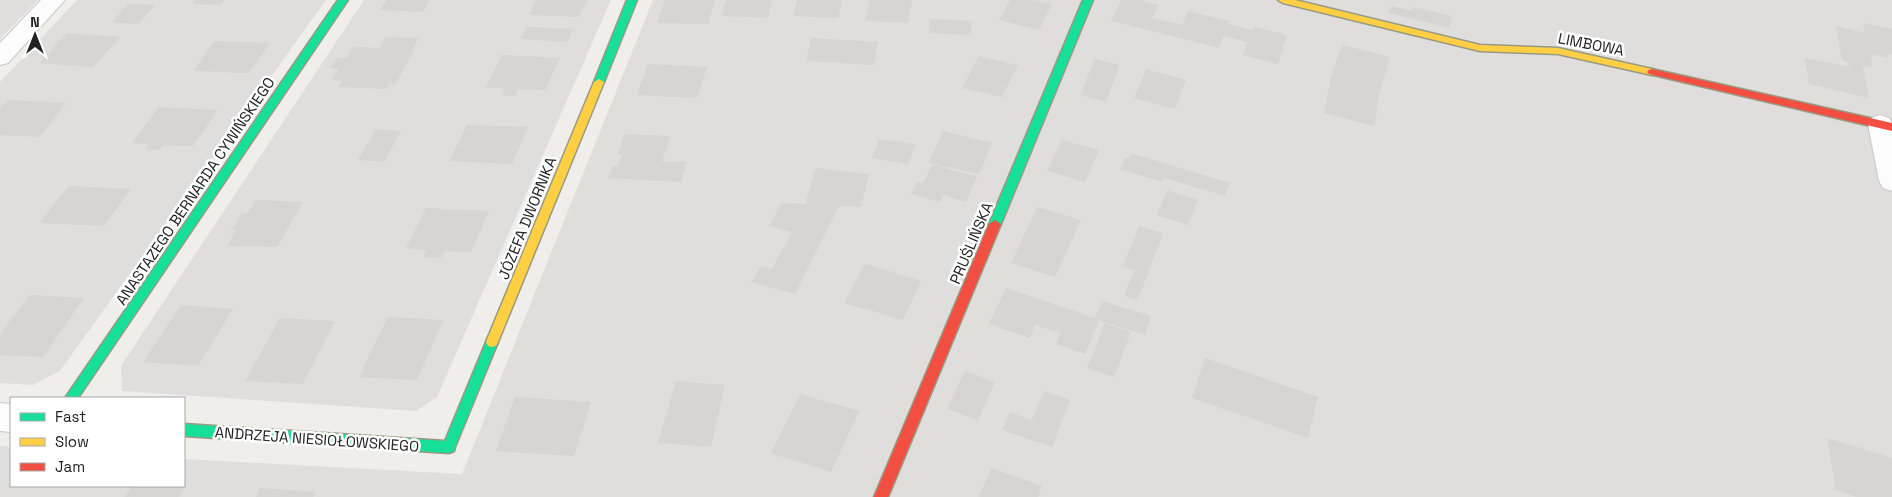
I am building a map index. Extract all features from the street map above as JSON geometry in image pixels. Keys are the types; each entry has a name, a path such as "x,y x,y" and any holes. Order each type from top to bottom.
{"street":[{"path":"0,57 54,0"},
{"name":"ANASTAZEGO BERNARDA CYWIŃSKIEGO","path":"72,397 343,0"},
{"name":"JÓZEFA DWORNIKA","path":"449,447 632,0"},
{"name":"PRUŚLIŃSKA","path":"881,497 1088,0"},
{"name":"LIMBOWA","path":"1282,0 1480,48 1558,51 1886,125"},
{"path":"1886,125 1892,182"},
{"name":"ANDRZEJA NIESIOŁOWSKIEGO","path":"185,430 449,447"}],"shaded area":[{"path":"0,0 38,0 0,39"},
{"path":"77,0 326,0 60,371 33,385 0,383 0,82"},
{"path":"364,0 611,0 437,397 416,411 122,391 121,366"},
{"path":"653,0 1892,0 1892,497 0,497 0,446 10,447 10,487 185,487 185,459 462,474"}],"building":[{"path":"196,0 224,0 220,5 193,4"},
{"path":"387,0 429,0 423,12 380,10"},
{"path":"536,0 587,0 579,17 529,15"},
{"path":"665,0 715,0 708,24 657,23"},
{"path":"726,0 772,0 768,18 721,16"},
{"path":"797,0 842,0 838,18 793,16"},
{"path":"870,0 912,0 908,23 865,21"},
{"path":"1010,0 1033,0 1052,4 1039,30 999,20"},
{"path":"1121,0 1139,0 1158,5 1152,18 1182,25 1188,11 1229,21 1228,24 1253,30 1254,27 1287,35 1278,64 1243,55 1248,42 1223,36 1219,48 1111,21"},
{"path":"128,4 155,5 139,24 112,22"},
{"path":"1391,6 1412,11 1413,7 1452,16 1450,28 1389,13"},
{"path":"930,19 972,21 971,35 929,33"},
{"path":"1863,23 1892,29 1892,55 1888,54 1888,58 1870,54 1873,67 1862,65 1869,98 1809,84 1805,58 1850,67 1848,62 1842,60 1836,26 1865,33"},
{"path":"527,27 573,29 567,42 520,39"},
{"path":"67,33 120,37 93,67 39,63"},
{"path":"386,37 419,38 395,85 390,84 387,89 338,87 342,81 332,80 339,69 330,68 337,58 347,58 353,47 379,48"},
{"path":"811,38 878,42 874,65 806,61"},
{"path":"215,41 270,43 249,73 193,71"},
{"path":"1342,45 1390,57 1376,106 1378,107 1374,126 1324,113 1331,77"},
{"path":"502,55 560,58 545,90 518,89 515,96 501,95 504,88 485,88"},
{"path":"979,56 1018,65 1002,97 962,88"},
{"path":"1095,59 1120,65 1106,102 1080,95"},
{"path":"648,64 707,67 697,98 637,95"},
{"path":"1146,69 1186,80 1175,109 1134,98"},
{"path":"8,100 67,103 39,137 0,135 0,109"},
{"path":"159,107 218,110 193,146 163,145 159,150 145,149 149,144 132,143"},
{"path":"467,125 528,127 512,164 449,161"},
{"path":"376,129 401,131 384,162 358,160"},
{"path":"943,131 992,143 979,174 928,163"},
{"path":"625,134 671,136 662,161 687,162 681,182 608,178 613,166 618,166 622,155 617,155"},
{"path":"879,139 915,144 908,164 872,158"},
{"path":"1062,140 1099,150 1085,182 1047,171"},
{"path":"1131,153 1230,183 1225,196 1164,178 1162,182 1120,169 1125,158 1128,159"},
{"path":"932,165 977,176 966,202 943,195 940,202 911,194 917,182 923,183"},
{"path":"816,168 869,174 861,207 839,206 795,294 751,282 761,266 772,269 792,232 769,226 782,203 805,204"},
{"path":"69,186 131,189 104,226 39,223"},
{"path":"1167,190 1198,200 1188,225 1157,215"},
{"path":"256,200 303,202 277,247 227,246 236,231 231,231 242,213 247,214"},
{"path":"1037,207 1081,220 1055,277 1011,263"},
{"path":"426,208 489,211 471,252 445,251 441,258 423,257 426,250 406,248"},
{"path":"1139,226 1163,233 1138,300 1124,296 1134,270 1123,266"},
{"path":"865,264 921,281 903,320 844,303"},
{"path":"1006,288 1095,318 1102,301 1151,316 1145,335 1099,320 1085,354 1056,344 1060,333 1035,325 1030,338 989,324"},
{"path":"29,295 84,298 43,357 0,355 0,334"},
{"path":"181,305 233,309 198,366 143,362"},
{"path":"388,317 443,320 417,380 359,377"},
{"path":"280,318 335,321 303,384 245,381"},
{"path":"1105,323 1131,332 1114,377 1087,368"},
{"path":"1205,358 1318,397 1308,438 1192,398"},
{"path":"965,371 995,382 978,420 947,409"},
{"path":"676,381 725,385 711,447 658,443"},
{"path":"1044,391 1070,400 1052,447 1002,430 1010,412 1032,420"},
{"path":"800,394 859,411 831,472 771,453"},
{"path":"515,397 591,402 574,456 496,451"},
{"path":"1827,438 1892,458 1892,497 1857,497 1836,490"},
{"path":"991,468 1042,486 1038,497 979,497"},
{"path":"131,487 184,487 179,497 125,497"},
{"path":"260,488 316,492 313,497 256,497"}],"traffic: fast":[{"path":"72,397 343,0"},
{"path":"599,82 632,0"},
{"path":"995,224 1088,0"},
{"path":"185,430 449,447 492,342"}],"traffic: slow":[{"path":"1283,0 1480,48 1558,51 1652,72"},
{"path":"492,342 599,82"}],"traffic: jam":[{"path":"1652,72 1892,127"},
{"path":"881,497 995,224"}]}
